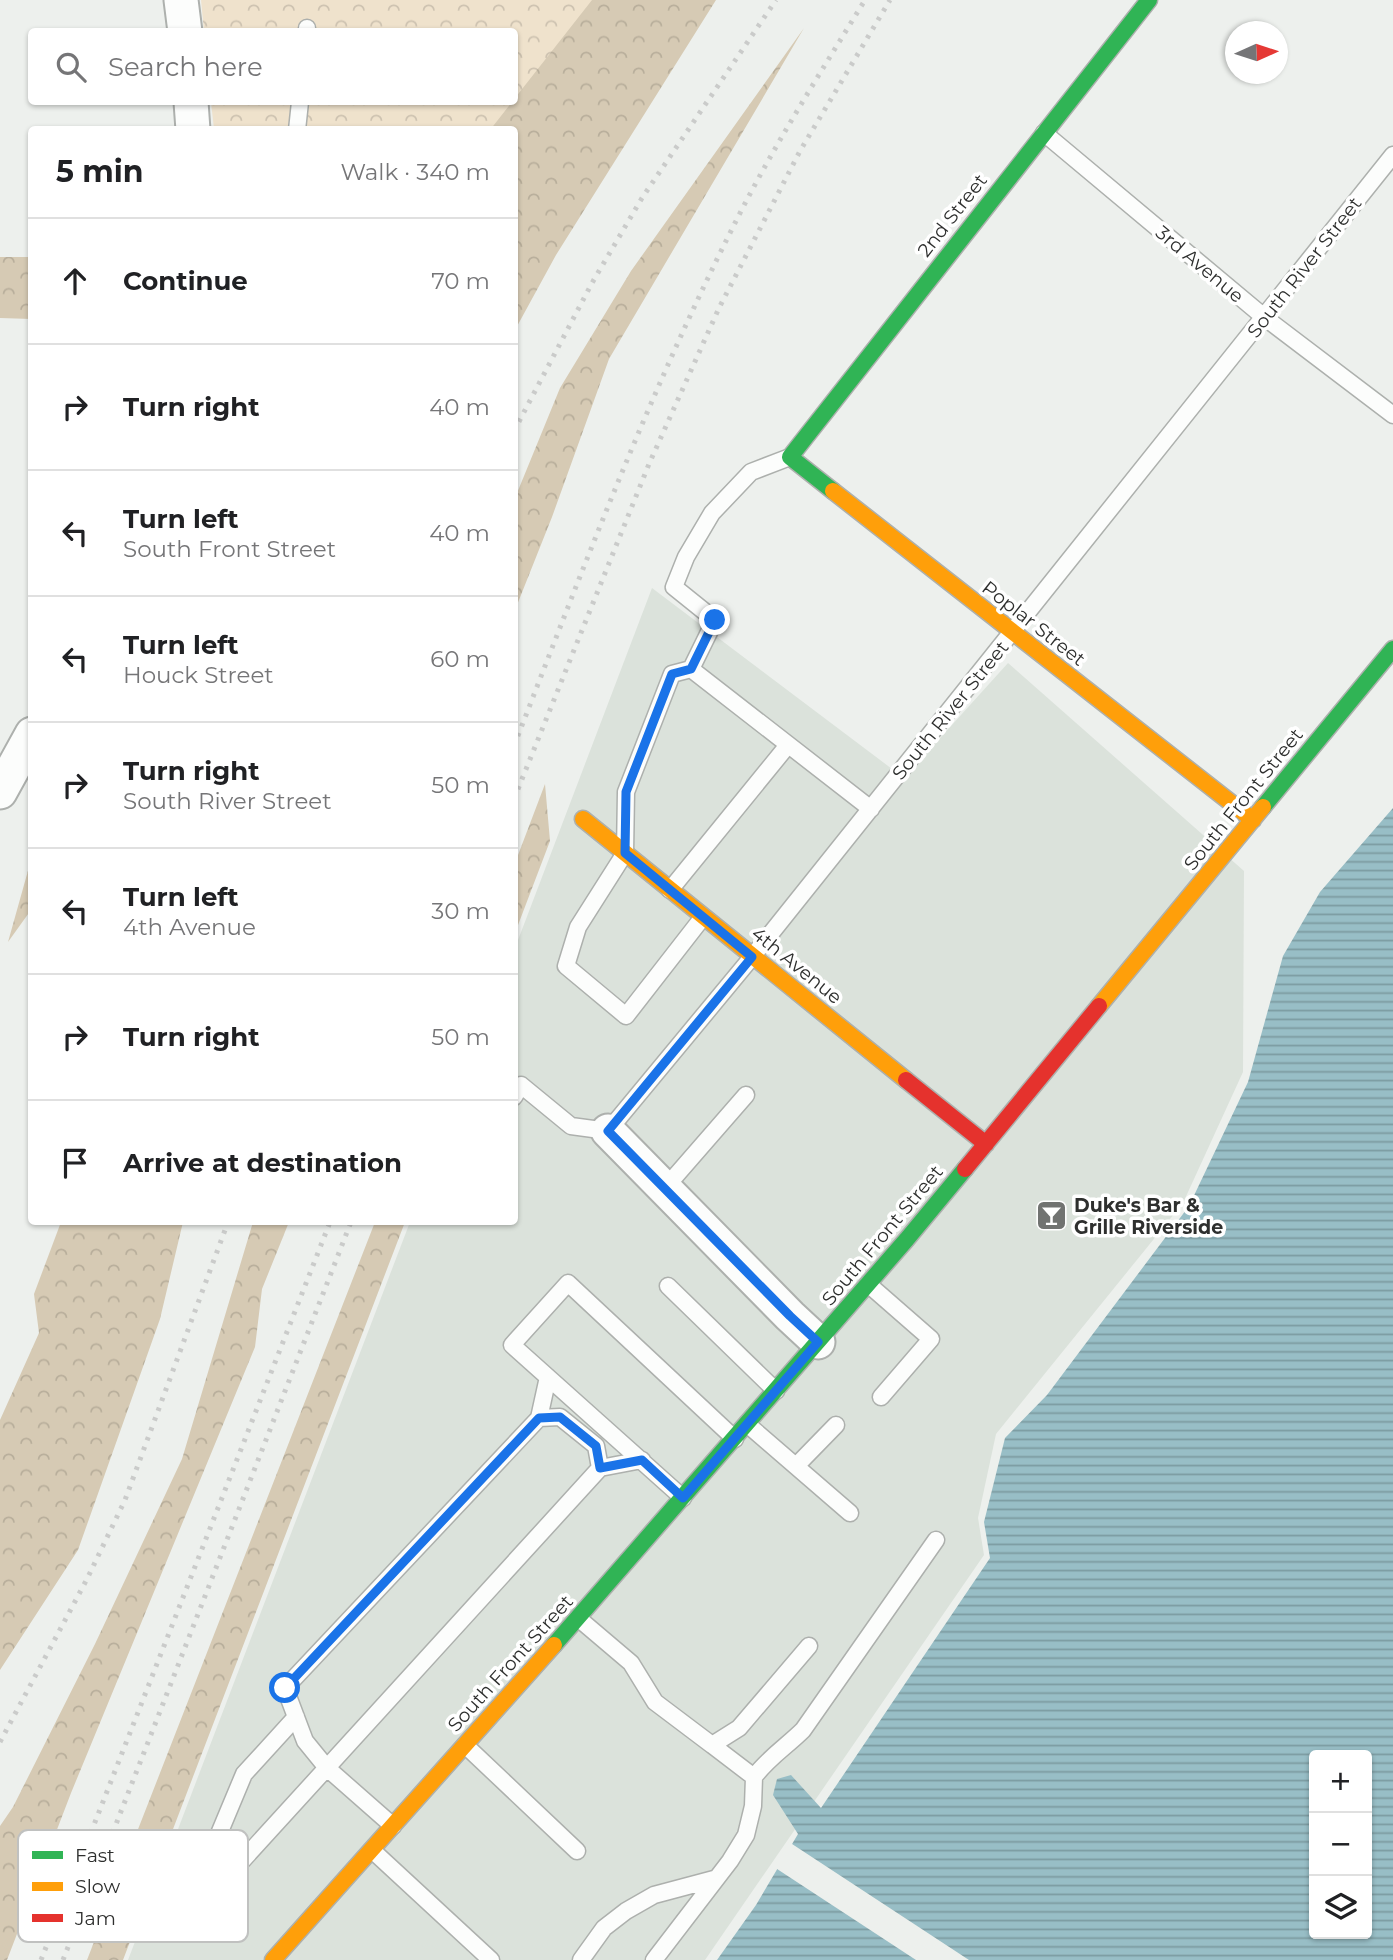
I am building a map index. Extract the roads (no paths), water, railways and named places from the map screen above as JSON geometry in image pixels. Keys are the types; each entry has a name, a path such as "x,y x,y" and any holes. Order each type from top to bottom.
{"main road":[{"name":"2nd Street","path":"790,457 1149,0"},
{"name":"Poplar Street","path":"790,457 1253,820"},
{"name":"South Front Street","path":"273,1960 578,1618 868,1284 1393,649"},
{"name":"4th Avenue","path":"583,818 986,1144"}],"street":[{"path":"181,0 184,28"},
{"path":"191,105 193,126"},
{"path":"0,792 28,741"},
{"path":"608,1131 818,1342"}],"lane":[{"path":"297,126 300,105"},
{"name":"3rd Avenue","path":"1044,133 1265,317 1393,415"},
{"name":"South River Street","path":"608,1131 752,957 1393,155"},
{"path":"704,917 626,1016 566,966 578,927 625,853 626,792 672,674 691,669 715,620 674,587 686,557 712,513 751,471 790,457"},
{"path":"691,669 871,809"},
{"path":"670,890 788,745"},
{"path":"518,1090 521,1085 571,1126 608,1131"},
{"path":"665,1188 746,1095"},
{"path":"683,1498 512,1345 568,1283 735,1439"},
{"path":"868,1284 931,1339 881,1397"},
{"path":"668,1286 776,1391"},
{"path":"393,1826 327,1768 305,1741 285,1688 539,1418 548,1377"},
{"path":"539,1418 560,1417 596,1446 600,1468"},
{"path":"747,1424 849,1513"},
{"path":"796,1466 836,1425"},
{"path":"248,1854 600,1468 642,1460"},
{"path":"654,1960 730,1861 746,1835 753,1806 754,1777 766,1761 803,1730 936,1540"},
{"path":"578,1618 631,1663 656,1703 754,1777"},
{"path":"712,1745 739,1728 809,1646"},
{"path":"221,1830 244,1774 296,1717"},
{"path":"465,1745 578,1851"},
{"path":"372,1849 491,1960"},
{"path":"581,1960 604,1928 626,1911 654,1895 714,1879"}],"water":[{"path":"1393,808 1393,1960 717,1960 756,1905 798,1834 773,1795 777,1779 791,1775 821,1808 990,1558 984,1522 1005,1438 1047,1395 1189,1206 1248,1082 1283,956 1320,892"}],"railway":[{"path":"518,423 592,283 642,198 776,0"},
{"path":"518,736 617,484 701,292 763,170 865,0"},
{"path":"518,789 649,464 719,308 800,151 890,0"},
{"path":"0,1742 87,1579 125,1500 227,1225"},
{"path":"92,1830 329,1225"},
{"path":"114,1830 350,1225"},
{"path":"41,1960 48,1942"},
{"path":"63,1960 70,1942"}],"place":[{"name":"Duke's Bar & Grille Riverside","path":"1051,1216"}]}
